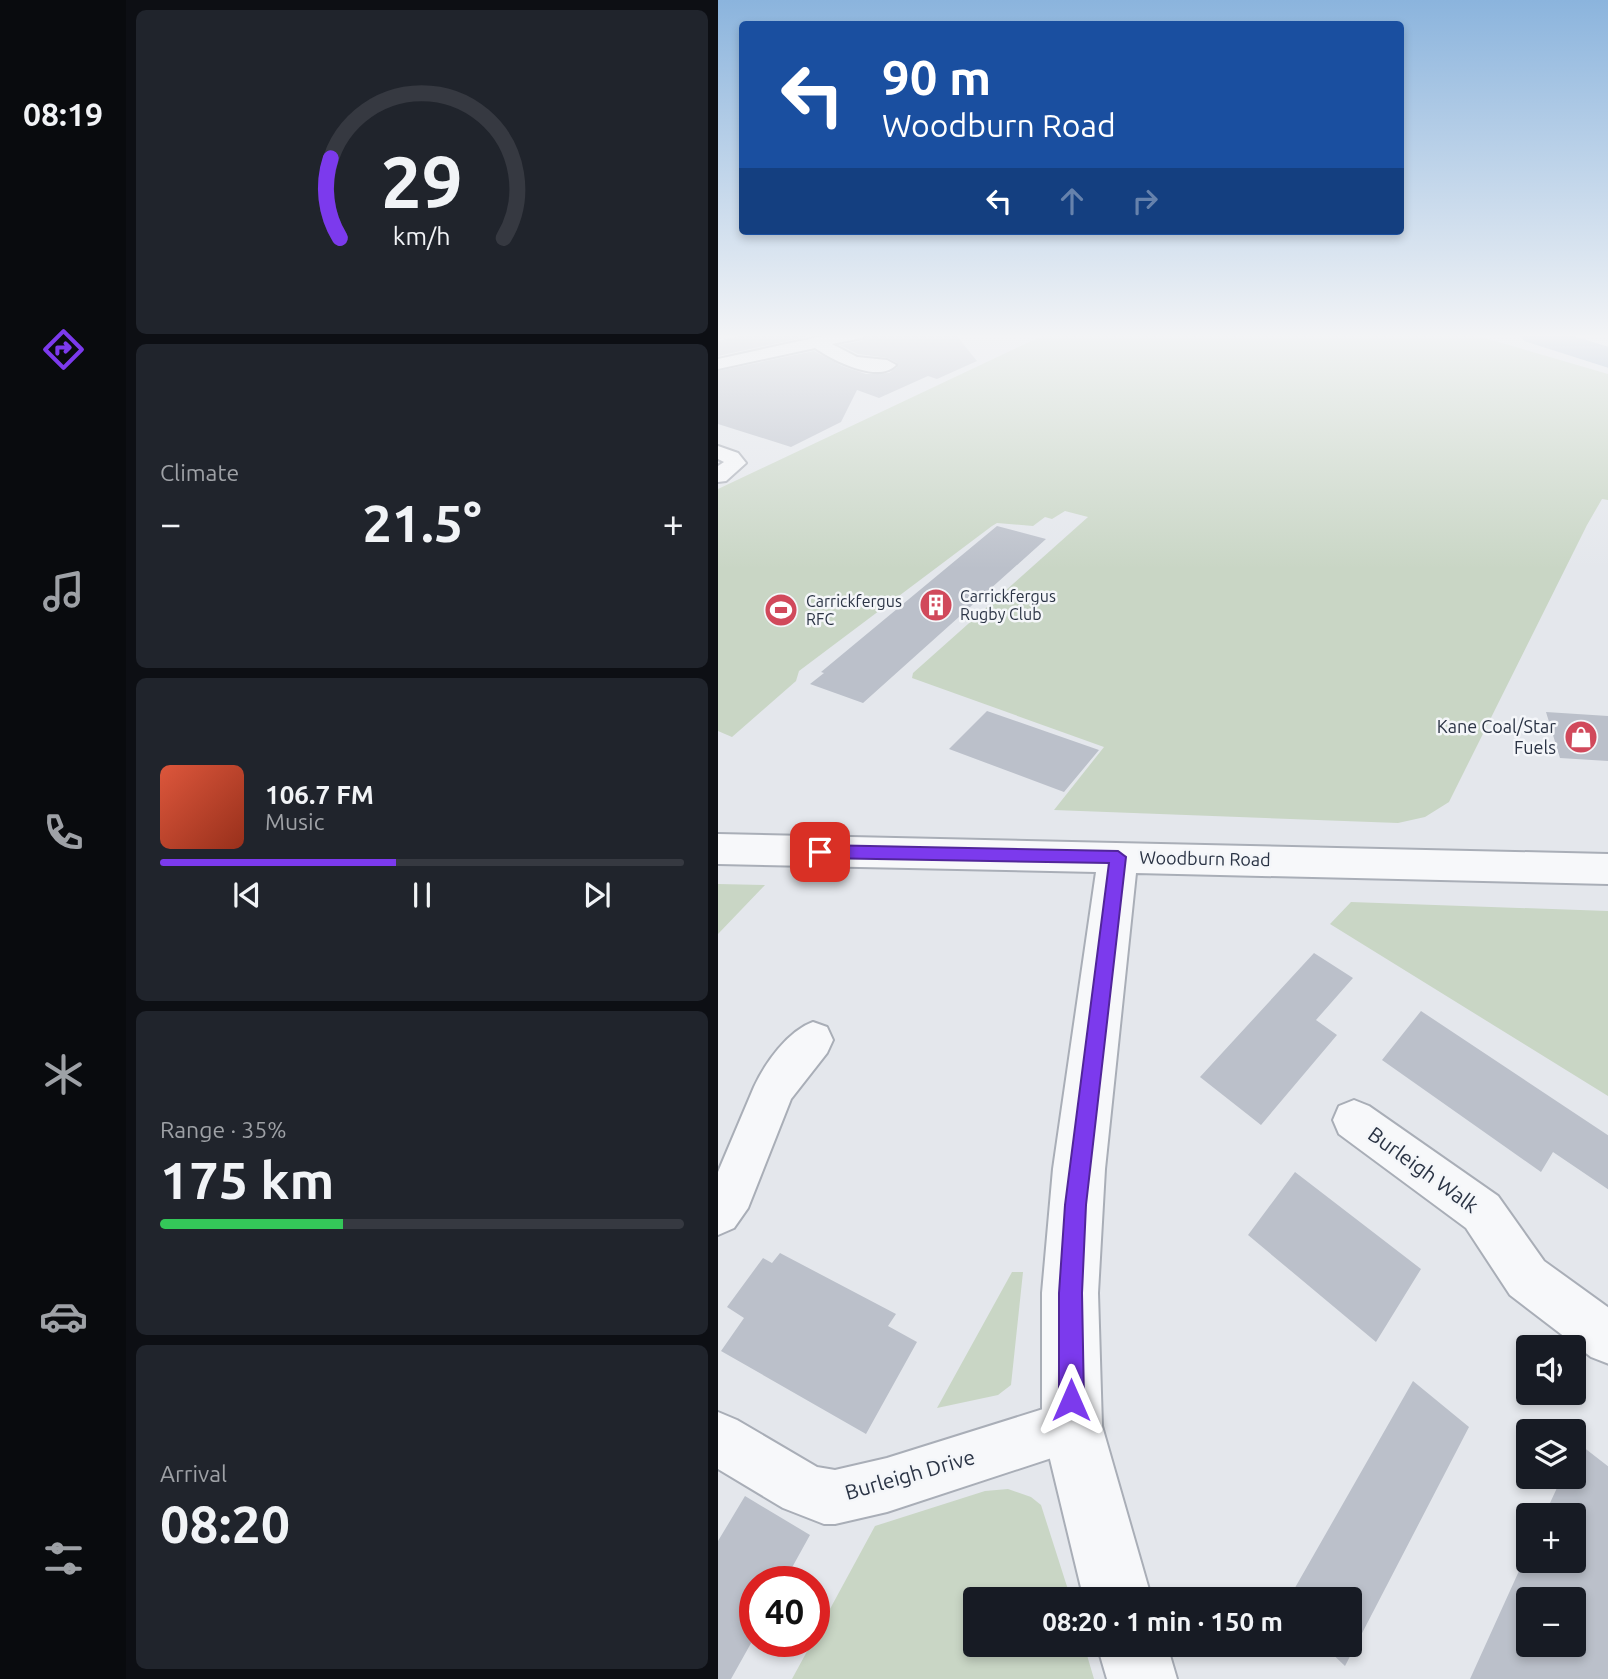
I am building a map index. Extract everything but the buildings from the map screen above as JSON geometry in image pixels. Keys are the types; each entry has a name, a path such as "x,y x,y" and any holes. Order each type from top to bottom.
{"street":[{"path":"718,452 731,457 736,463 718,476"},
{"name":"Woodburn Road","path":"718,849 1609,869"},
{"path":"1115,1587 1072,1426 1070,1293 1075,1205 1118,857"},
{"path":"718,1212 732,1192 775,1087 813,1040"},
{"name":"Burleigh Walk","path":"1354,1120 1482,1212 1527,1278 1609,1339"},
{"name":"Burleigh Drive","path":"718,1439 801,1489 824,1497 835,1497 887,1485 1072,1426"},
{"path":"1136,1657 1142,1679"}],"green space":[{"path":"880,412 1608,412 1608,500 1602,499 1587,525 1449,802 1425,817 1398,823 1054,810 1104,747 912,678 913,673 1088,517 1065,511 1052,519 1045,517 1033,526 997,523 992,526 799,671 796,681 732,737 718,731 718,489"},
{"path":"718,884 765,885 718,934"},
{"path":"1351,902 1608,911 1608,1096 1330,924"},
{"path":"1012,1272 1023,1272 1011,1385 998,1395 937,1408"},
{"path":"1008,1489 1031,1497 1041,1505 1067,1587 963,1587 963,1657 1088,1657 1094,1679 792,1679 804,1657 830,1657 830,1609 875,1526 985,1491"}],"place":[{"name":"Carrickfergus Rugby Club","path":"936,605"},
{"name":"Carrickfergus RFC","path":"781,610"},
{"name":"Kane Coal/Star Fuels","path":"1581,737"}],"route":[{"path":"820,852 1118,857 1075,1205 1070,1293 1071,1400"}]}
